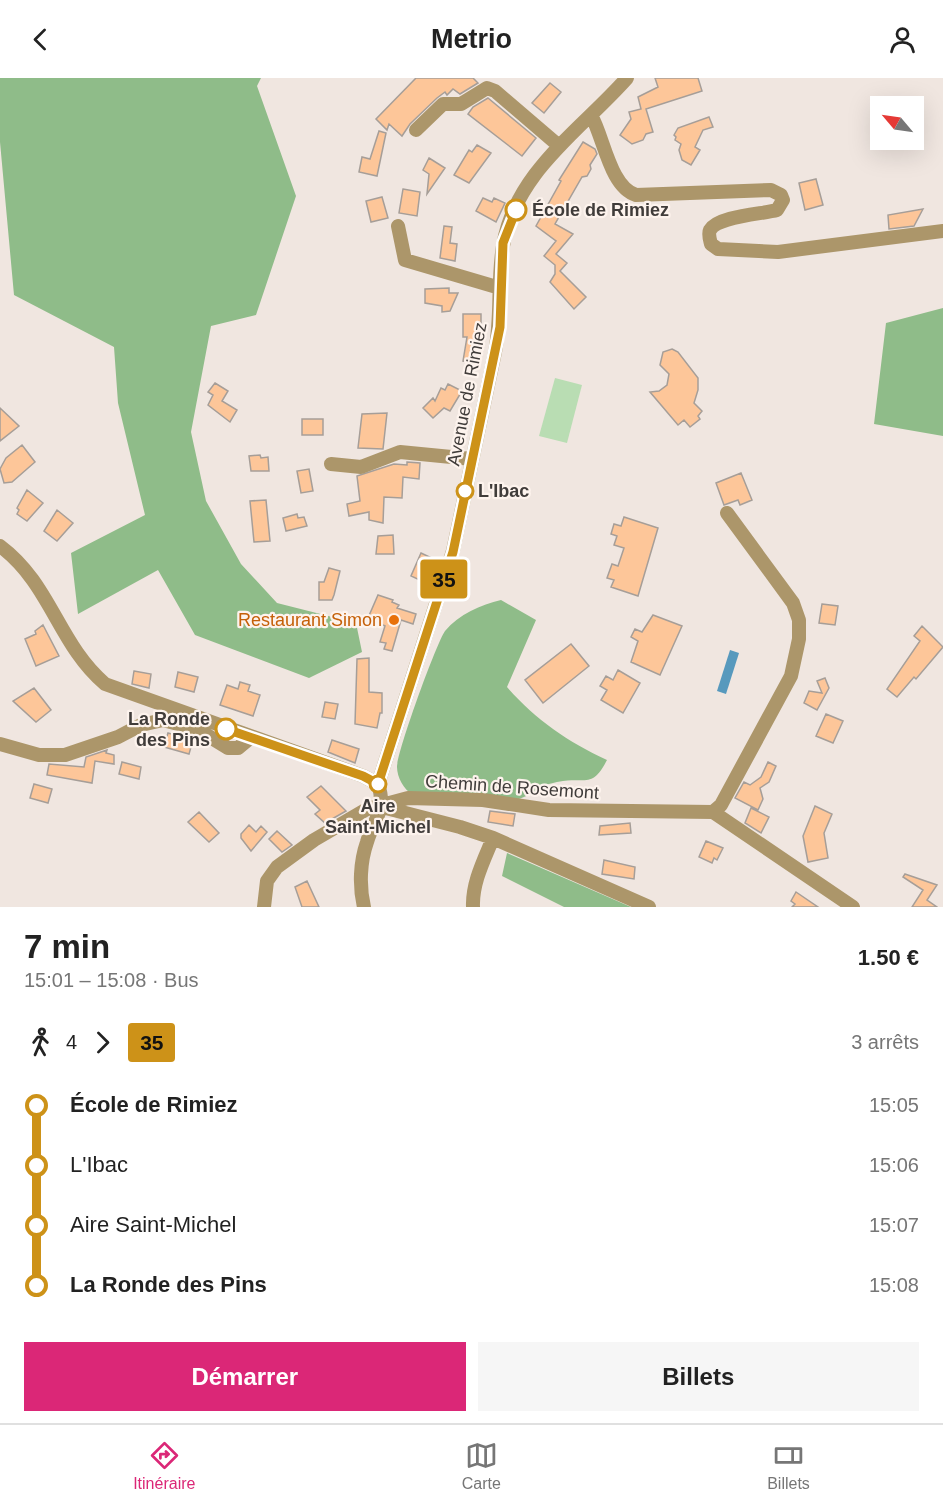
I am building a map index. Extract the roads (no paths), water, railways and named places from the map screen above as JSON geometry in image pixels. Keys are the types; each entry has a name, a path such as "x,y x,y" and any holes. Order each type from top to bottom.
{"street":[{"name":"Avenue de Rimiez","path":"378,784 449,565 500,327 503,243 529,184 558,146 624,79"},
{"path":"416,130 443,104 461,104 487,88 495,91 558,146"},
{"path":"591,115 599,130 615,176 622,189 628,193 647,195 771,190 781,195 783,200 777,210 756,212 716,225 710,230 711,244 718,249 778,252 943,231"},
{"path":"398,226 405,260 500,288"},
{"path":"331,464 361,467 400,452 472,459"},
{"path":"727,513 793,603 799,620 799,639 791,676 721,805 713,812 853,907"},
{"path":"0,546 25,567 37,582 78,657 105,684 250,738 363,776 378,784 382,807 367,841 363,858 361,885 364,907"},
{"path":"0,744 39,756 65,755 118,737 141,725 163,720 197,729 228,748 238,748 250,738"},
{"name":"Chemin de Rosemont","path":"264,907 267,881 277,867 314,840 349,819 367,809 382,807 395,799 483,800 559,811 713,812"},
{"path":"382,807 460,826 493,838 649,907"},
{"path":"473,907 473,897 480,872 493,838"}],"water":[{"path":"730,650 739,653 726,694 717,691"}],"place":[{"name":"École de Rimiez","path":"516,210"},
{"name":"L'Ibac","path":"465,491"},
{"name":"Restaurant Simon","path":"394,620"},
{"name":"La Ronde des Pins","path":"226,729"},
{"name":"Aire Saint-Michel","path":"378,784"}]}
